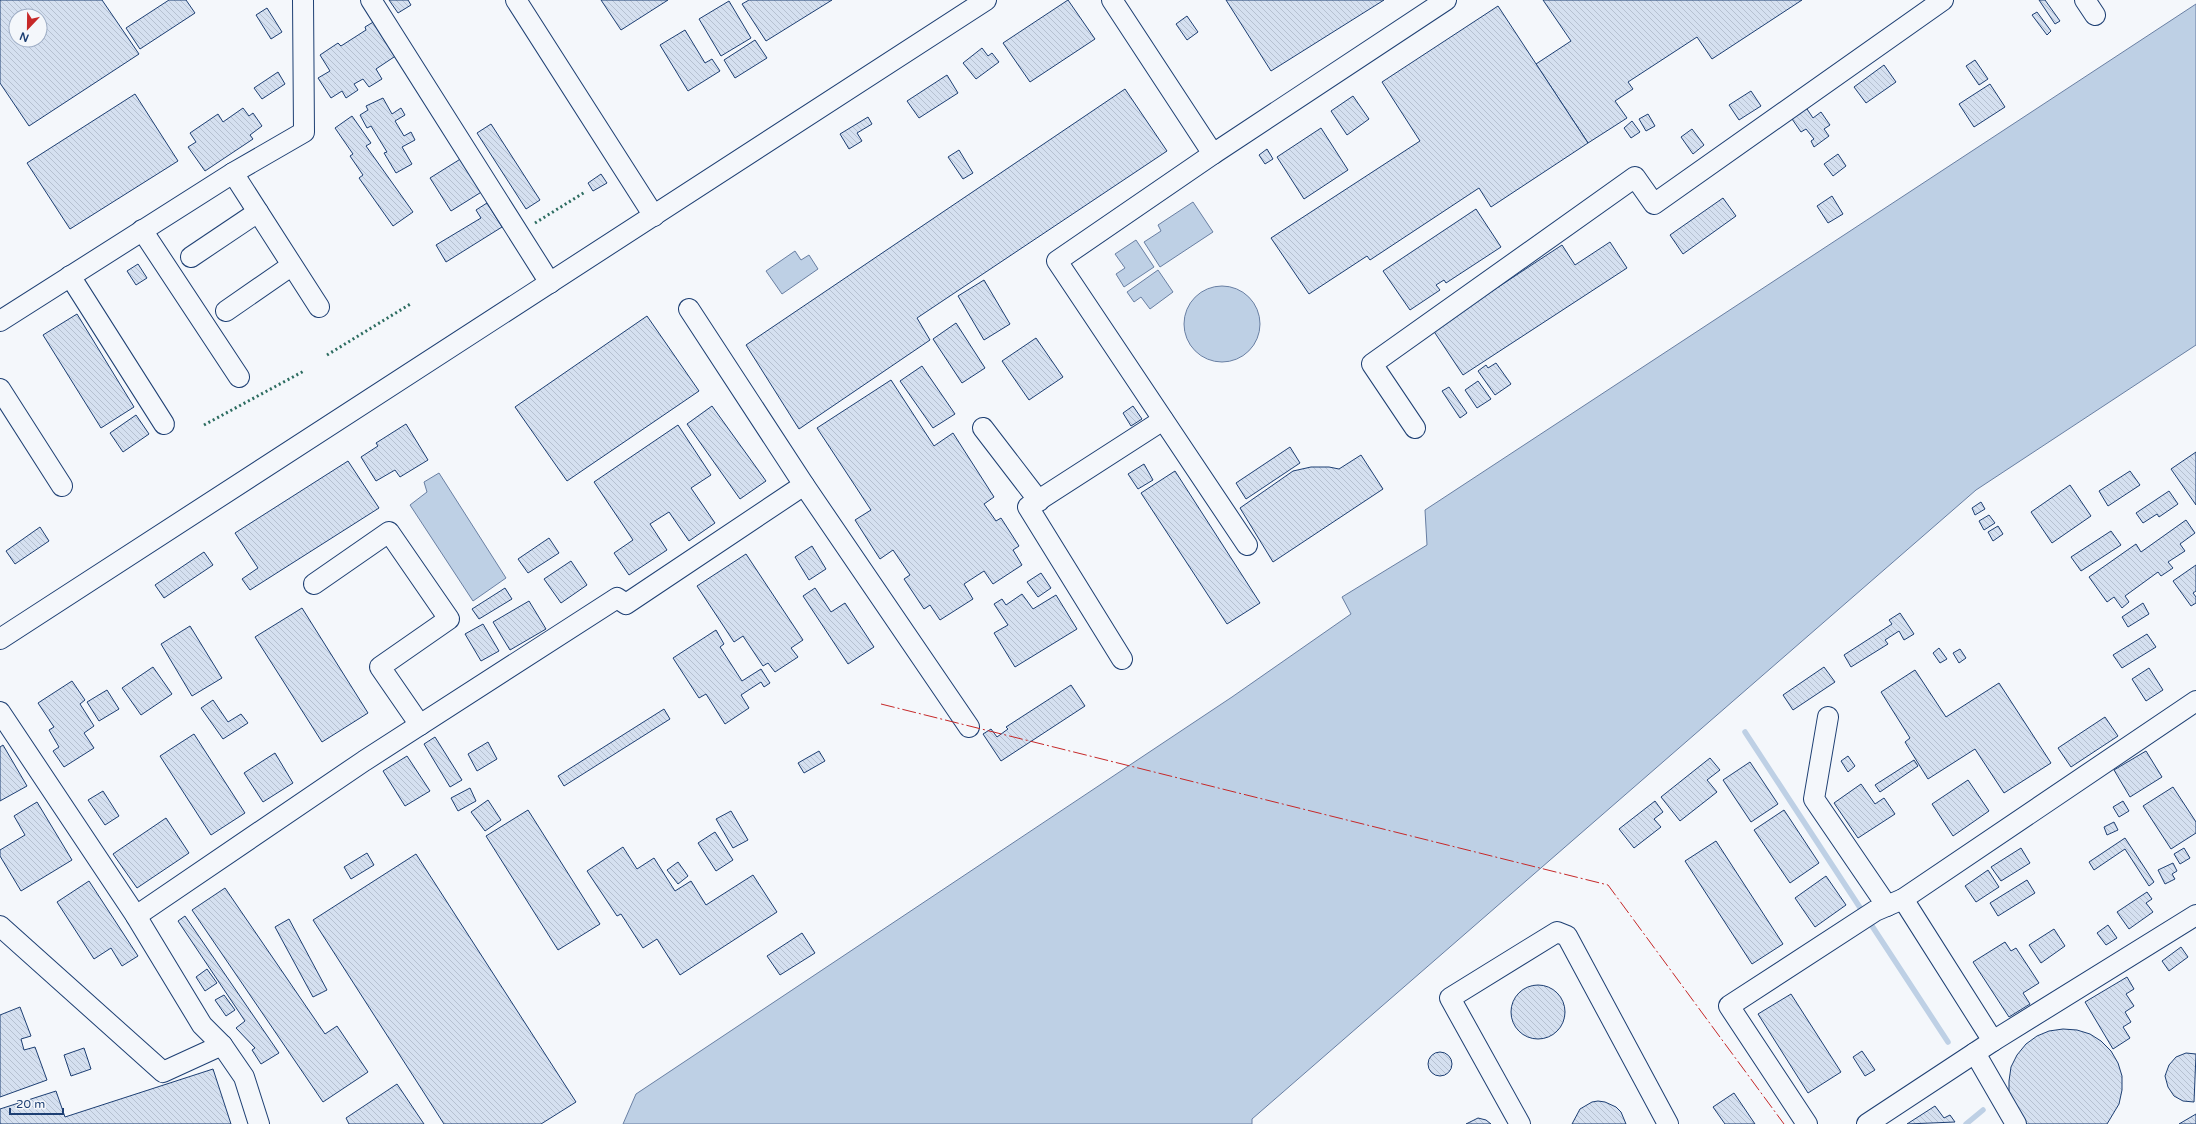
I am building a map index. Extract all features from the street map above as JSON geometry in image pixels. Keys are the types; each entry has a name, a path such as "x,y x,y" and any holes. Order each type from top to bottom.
{"lane":[{"path":"0,321 233,173 304,132 303,0"},
{"path":"371,0 550,283"},
{"path":"516,0 654,216"},
{"path":"0,640 986,0"},
{"path":"1112,0 1212,154"},
{"path":"1247,545 1057,261 1212,154 1446,0"},
{"path":"1415,428 1372,364 1635,177 1654,204 1943,0"},
{"path":"233,173 291,266 319,307"},
{"path":"191,257 258,212"},
{"path":"142,230 239,377"},
{"path":"226,311 291,266"},
{"path":"70,276 164,424"},
{"path":"689,309 804,485 969,727"},
{"path":"0,389 62,486"},
{"path":"1122,659 1028,507 1163,420"},
{"path":"983,428 1039,500"},
{"path":"136,916 420,725 617,598 626,604 804,485"},
{"path":"314,584 389,532 449,619 380,667 420,725"},
{"path":"1807,1124 1729,1006 1888,905 2196,701"},
{"path":"0,712 136,916 202,1025 222,1045 244,1077 259,1124"},
{"path":"1828,717 1814,799 1888,905 1993,1041"},
{"path":"1867,1124 1993,1041 2196,915"},
{"path":"0,926 163,1072 222,1045"},
{"path":"1520,1124 1450,998 1557,932 1567,936 1668,1124"},
{"path":"1975,1053 2016,1124"}],"water":[{"path":"2196,4 2196,345 1976,490 1252,1119 1252,1124 623,1124 636,1094 1232,697 1351,614 1342,597 1427,545 1425,510"},
{"path":"1193,202 1213,232 1160,267 1144,242 1161,231 1158,225"},
{"path":"1136,240 1154,267 1124,287 1116,274 1125,268 1115,254"},
{"path":"795,251 801,260 809,255 818,269 782,294 766,271"},
{"path":"1158,270 1173,292 1150,309 1141,297 1134,302 1127,292"},
{"path":"1222,286 1237,289 1249,297 1257,309 1260,324 1257,339 1249,351 1237,359 1222,362 1207,359 1195,351 1187,339 1184,324 1187,309 1195,297 1207,289"},
{"path":"439,473 506,578 473,601 410,505 427,492 424,482"}],"building":[{"path":"0,0 102,0 139,54 29,126 0,83"},
{"path":"169,0 186,0 195,13 140,49 126,28"},
{"path":"389,0 408,0 411,5 398,13"},
{"path":"601,0 668,0 621,30"},
{"path":"749,0 832,0 766,41 742,4"},
{"path":"1068,0 1095,39 1030,82 1003,43"},
{"path":"1226,0 1384,0 1271,71"},
{"path":"1543,0 1802,0 1712,59 1697,37 1628,82 1633,89 1615,101 1627,118 1588,143 1536,64 1571,41"},
{"path":"2039,0 2045,0 2060,21 2055,24"},
{"path":"729,1 751,38 721,56 699,19"},
{"path":"1498,6 1588,143 1491,207 1479,188 1370,260 1367,256 1309,294 1271,238 1420,141 1382,82"},
{"path":"267,8 282,32 271,39 256,15"},
{"path":"2037,12 2051,31 2047,35 2032,15"},
{"path":"1187,16 1198,32 1187,40 1176,24"},
{"path":"375,21 397,55 376,69 382,79 369,87 363,79 354,84 358,90 346,98 342,91 331,98 318,78 330,71 320,55 338,43 341,46 366,30 365,27"},
{"path":"685,30 705,63 712,59 720,71 688,91 660,45"},
{"path":"755,40 767,58 735,78 724,60"},
{"path":"982,48 988,56 992,53 999,62 976,79 963,63"},
{"path":"1975,60 1988,79 1979,85 1966,66"},
{"path":"1884,65 1896,82 1866,103 1854,87"},
{"path":"278,72 285,84 262,99 254,88"},
{"path":"947,75 958,93 919,118 907,101"},
{"path":"1990,84 2005,107 1974,127 1959,104"},
{"path":"1125,89 1167,151 917,318 930,340 799,429 746,345"},
{"path":"1751,91 1761,106 1739,120 1729,105"},
{"path":"135,94 178,161 70,229 27,163"},
{"path":"1353,96 1369,119 1347,135 1331,111"},
{"path":"383,98 392,114 401,108 405,115 395,121 404,136 411,132 415,140 402,147 412,164 396,173 384,153 387,152 371,126 367,128 360,115 368,110 366,106"},
{"path":"1805,106 1813,118 1821,112 1830,125 1824,129 1829,136 1814,147 1811,141 1814,139 1806,129 1801,132 1790,116"},
{"path":"243,108 249,116 253,113 262,126 250,135 253,139 205,171 188,147 196,142 190,133 218,114 223,122"},
{"path":"1648,114 1655,126 1646,131 1639,119"},
{"path":"352,116 371,143 366,146 413,212 393,226 359,178 363,175 350,156 353,154 335,128"},
{"path":"868,117 872,124 857,133 862,141 849,149 840,134"},
{"path":"1632,121 1640,132 1631,138 1624,128"},
{"path":"491,124 540,200 526,209 477,133"},
{"path":"1321,128 1348,170 1304,199 1277,157"},
{"path":"1692,129 1704,145 1693,154 1681,137"},
{"path":"1267,149 1273,159 1265,164 1259,155"},
{"path":"959,150 973,173 963,179 948,157"},
{"path":"1838,154 1846,166 1833,176 1824,164"},
{"path":"462,158 483,191 451,211 430,178"},
{"path":"601,174 607,183 593,191 588,183"},
{"path":"1832,196 1843,214 1828,223 1817,206"},
{"path":"1723,198 1736,216 1683,254 1670,235"},
{"path":"487,203 502,227 446,262 436,245 481,218 476,210"},
{"path":"1476,209 1501,247 1446,283 1444,280 1436,285 1440,290 1410,310 1383,271"},
{"path":"1610,242 1627,268 1463,375 1433,330 1562,245 1575,265"},
{"path":"138,264 147,278 136,285 127,271"},
{"path":"984,280 1010,324 984,340 958,296"},
{"path":"77,314 134,407 101,428 43,335"},
{"path":"647,316 699,391 567,481 515,407"},
{"path":"956,323 985,368 962,383 933,339"},
{"path":"1036,338 1063,377 1029,400 1002,361"},
{"path":"1496,363 1511,384 1495,395 1478,371 1486,365 1488,368"},
{"path":"922,366 955,414 933,428 900,381"},
{"path":"891,380 934,446 953,433 994,497 984,504 996,521 1001,518 1019,546 1013,550 1022,565 993,584 984,571 964,584 973,599 940,620 930,605 924,609 904,579 910,575 893,550 880,559 855,520 871,510 817,428"},
{"path":"1478,381 1491,399 1477,408 1465,390"},
{"path":"1449,387 1467,413 1460,418 1442,391"},
{"path":"712,406 766,481 740,499 687,424"},
{"path":"1133,406 1142,419 1131,426 1123,413"},
{"path":"136,415 149,434 123,452 110,433"},
{"path":"406,424 428,460 400,477 395,470 376,481 361,457 378,446 376,443"},
{"path":"678,425 711,475 691,488 715,523 689,541 669,512 650,524 667,550 629,575 614,553 633,540 594,482"},
{"path":"1290,447 1300,463 1246,499 1236,483"},
{"path":"2196,452 2196,505 2171,469"},
{"path":"1361,455 1383,489 1273,562 1240,508 1293,471 1311,467 1329,467 1339,469"},
{"path":"348,461 379,508 250,590 242,579 258,568 235,533"},
{"path":"1144,464 1153,480 1138,489 1128,474"},
{"path":"1175,471 1260,603 1227,624 1141,493"},
{"path":"2130,471 2140,485 2108,506 2099,491"},
{"path":"2070,485 2091,516 2052,543 2031,512"},
{"path":"2169,491 2178,504 2159,517 2157,514 2143,523 2136,513"},
{"path":"1981,502 1985,509 1975,515 1972,508"},
{"path":"1989,515 1995,523 1984,530 1979,521"},
{"path":"2186,520 2195,533 2180,544 2185,551 2168,562 2173,568 2161,576 2158,572 2125,596 2129,602 2122,608 2114,597 2107,602 2089,577 2136,544 2141,552"},
{"path":"1998,526 2003,534 1993,541 1988,532"},
{"path":"40,527 49,541 15,564 6,551"},
{"path":"2111,531 2121,545 2081,571 2071,557"},
{"path":"549,538 559,553 528,573 518,559"},
{"path":"812,546 826,569 809,580 795,557"},
{"path":"204,552 213,565 164,598 155,585"},
{"path":"746,554 803,640 791,648 798,657 775,672 768,663 763,666 743,636 734,642 697,586"},
{"path":"571,561 587,585 561,603 544,579"},
{"path":"2196,565 2196,591 2193,593 2196,597 2196,603 2191,606 2173,581"},
{"path":"1041,573 1051,588 1038,597 1027,582"},
{"path":"505,588 512,599 479,619 472,609"},
{"path":"815,588 831,612 845,603 874,647 848,664 803,596"},
{"path":"1022,594 1033,609 1056,595 1077,629 1015,667 994,633 1008,625 994,604 1002,599 1006,605"},
{"path":"529,601 546,629 510,650 493,622"},
{"path":"2143,603 2149,614 2128,627 2122,617"},
{"path":"302,608 368,713 322,742 255,637"},
{"path":"1900,613 1914,634 1904,640 1899,631 1885,640 1888,644 1851,667 1844,655 1892,624 1889,620"},
{"path":"483,624 499,651 481,661 465,634"},
{"path":"190,626 222,678 192,696 161,644"},
{"path":"716,630 724,644 720,647 742,681 761,669 770,683 764,687 761,682 741,695 749,708 725,724 706,694 699,698 673,658"},
{"path":"2147,634 2156,647 2122,668 2113,655"},
{"path":"1939,648 1947,659 1940,663 1933,653"},
{"path":"1960,649 1966,658 1959,663 1953,653"},
{"path":"153,667 172,694 141,715 122,688"},
{"path":"1824,667 1835,682 1793,710 1783,695"},
{"path":"2149,668 2163,690 2146,701 2132,679"},
{"path":"1915,670 1946,717 1999,683 2051,763 2004,793 1975,749 1928,779 1905,742 1910,738 1881,692"},
{"path":"72,681 85,700 80,704 94,726 84,733 94,748 64,767 53,751 59,747 49,730 54,727 38,703"},
{"path":"1071,685 1085,706 1001,761 983,734 991,729 997,737 1008,729 1006,727"},
{"path":"107,690 119,709 99,721 87,702"},
{"path":"213,700 228,722 241,714 248,723 223,739 201,708"},
{"path":"664,709 670,719 564,786 558,776"},
{"path":"2105,717 2118,736 2071,767 2058,748"},
{"path":"194,734 245,813 211,835 160,756"},
{"path":"435,737 462,780 450,787 424,744"},
{"path":"488,742 497,759 477,771 468,754"},
{"path":"3,745 27,786 0,801 0,747"},
{"path":"819,751 825,761 804,773 798,763"},
{"path":"2146,751 2162,777 2130,797 2114,770"},
{"path":"275,753 293,783 263,802 244,773"},
{"path":"407,756 430,791 405,806 383,771"},
{"path":"1848,756 1855,766 1848,772 1841,761"},
{"path":"1710,758 1720,770 1707,780 1717,792 1680,821 1661,797"},
{"path":"1914,760 1918,766 1880,792 1875,785"},
{"path":"1750,762 1778,804 1751,822 1723,780"},
{"path":"1968,780 1989,811 1953,836 1932,804"},
{"path":"1861,784 1875,804 1884,798 1895,814 1858,838 1834,803"},
{"path":"2173,787 2196,822 2196,833 2171,849 2143,806"},
{"path":"470,788 476,801 458,811 451,798"},
{"path":"103,791 119,816 105,825 88,800"},
{"path":"488,800 501,820 485,831 471,812"},
{"path":"1655,801 1663,812 1654,819 1661,827 1634,848 1619,829"},
{"path":"2123,801 2129,811 2119,817 2113,807"},
{"path":"37,802 72,860 21,891 0,856 0,850 25,835 14,816"},
{"path":"528,810 600,924 558,950 486,836"},
{"path":"1784,810 1819,863 1790,883 1754,830"},
{"path":"731,811 748,840 733,848 716,819"},
{"path":"166,818 189,853 137,888 113,854"},
{"path":"2114,822 2118,830 2107,835 2104,827"},
{"path":"715,832 733,860 716,871 698,843"},
{"path":"2125,838 2154,882 2149,886 2125,849 2094,870 2089,862"},
{"path":"1716,841 1783,944 1752,964 1685,861"},
{"path":"623,847 637,869 654,858 675,891 691,881 706,905 753,875 777,912 680,975 657,939 643,948 621,914 617,916 587,871"},
{"path":"2021,848 2030,863 2001,881 1991,867"},
{"path":"2184,848 2190,858 2180,864 2174,854"},
{"path":"367,853 374,865 351,879 344,867"},
{"path":"416,854 576,1102 541,1124 444,1124 313,920"},
{"path":"678,862 688,876 678,884 667,870"},
{"path":"2173,863 2177,871 2172,874 2175,879 2165,884 2158,870"},
{"path":"1988,870 1999,887 1976,902 1965,886"},
{"path":"1826,876 1846,905 1815,927 1795,898"},
{"path":"2027,880 2035,893 1998,916 1990,903"},
{"path":"89,881 138,956 122,966 111,948 94,959 57,902"},
{"path":"225,888 325,1034 337,1026 368,1072 323,1102 192,910"},
{"path":"2147,892 2152,899 2146,903 2153,912 2129,929 2117,912"},
{"path":"185,916 279,1053 261,1064 252,1050 255,1048 236,1028 245,1021 178,921"},
{"path":"289,919 327,990 313,997 275,927"},
{"path":"2108,925 2117,938 2106,945 2097,933"},
{"path":"2054,929 2065,946 2041,963 2029,945"},
{"path":"802,933 815,953 780,975 767,956"},
{"path":"2005,942 2011,951 2016,948 2039,983 2023,993 2030,1004 2009,1017 1973,962"},
{"path":"2181,947 2188,957 2169,971 2162,961"},
{"path":"207,969 217,983 205,991 196,977"},
{"path":"2127,977 2134,989 2126,994 2134,1006 2125,1012 2131,1022 2123,1027 2130,1038 2113,1049 2085,1002"},
{"path":"1533,985 1543,985 1553,989 1561,997 1565,1007 1565,1017 1561,1027 1553,1035 1543,1039 1533,1039 1523,1035 1515,1027 1511,1017 1511,1007 1515,997 1523,989"},
{"path":"1791,994 1841,1072 1808,1093 1758,1014"},
{"path":"224,995 235,1010 226,1016 215,1000"},
{"path":"20,1007 31,1036 21,1039 24,1050 35,1047 47,1080 0,1097 0,1015"},
{"path":"2063,1029 2077,1030 2090,1034 2101,1041 2111,1051 2118,1063 2122,1076 2122,1090 2119,1104 2107,1124 2024,1124 2009,1094 2011,1067 2017,1055 2026,1044 2037,1036 2049,1031"},
{"path":"84,1048 91,1069 71,1076 64,1055"},
{"path":"1862,1051 1875,1070 1865,1076 1853,1057"},
{"path":"1440,1052 1448,1056 1452,1064 1448,1072 1440,1076 1432,1072 1428,1064 1432,1056"},
{"path":"2186,1053 2196,1054 2194,1102 2183,1101 2174,1096 2168,1087 2165,1076 2169,1065 2176,1057"},
{"path":"213,1069 231,1124 0,1124 0,1109 56,1091 65,1117"},
{"path":"397,1084 424,1124 349,1124 346,1118"},
{"path":"1734,1093 1755,1124 1725,1124 1713,1107"},
{"path":"1592,1102 1605,1102 1616,1107 1621,1112 1626,1124 1572,1124 1580,1109"},
{"path":"1935,1106 1944,1118 1950,1115 1955,1122 1907,1124"},
{"path":"2196,1114 2196,1124 2179,1124"},
{"path":"1478,1118 1486,1120 1491,1124 1466,1124"}],"waterway":[{"path":"1745,732 1948,1042"},
{"path":"1966,1124 1983,1110"}],"hedge":[{"path":"535,223 585,192"},
{"path":"327,355 412,303"},
{"path":"204,425 304,371"}],"power":[{"path":"881,704 1608,885 1784,1124"}]}
